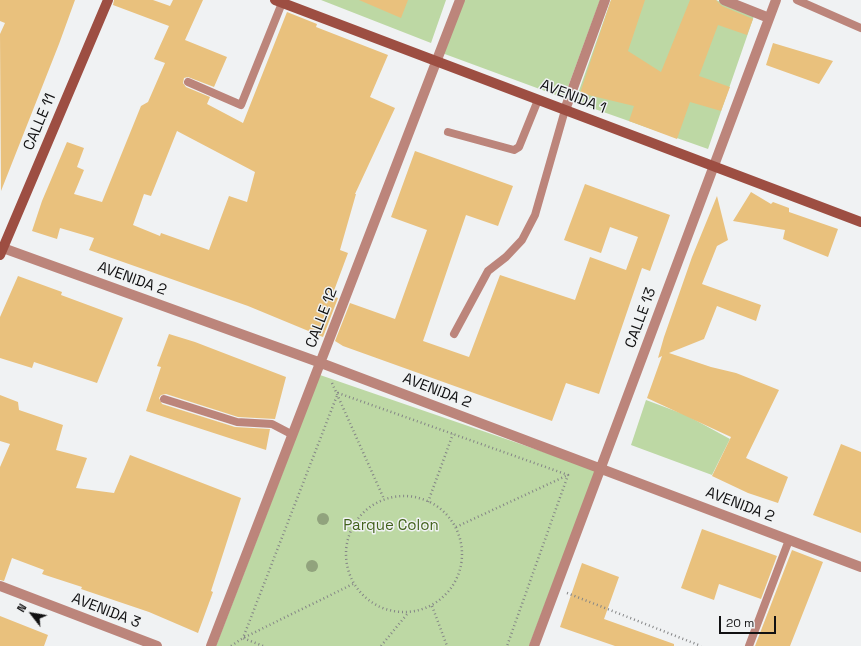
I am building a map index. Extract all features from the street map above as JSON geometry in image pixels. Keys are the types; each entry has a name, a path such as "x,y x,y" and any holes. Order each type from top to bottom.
{"street":[{"name":"CALLE 11","path":"1,250 108,0"},
{"name":"CALLE 12","path":"211,646 460,0"},
{"path":"565,110 605,0"},
{"path":"724,0 769,18"},
{"name":"CALLE 13","path":"534,646 776,0"},
{"name":"AVENIDA 1","path":"279,1 435,62 861,222"},
{"name":"AVENIDA 2","path":"1,250 321,363 861,567"},
{"name":"AVENIDA 3","path":"0,586 157,646"}],"lane":[{"path":"797,0 861,28"},
{"path":"188,82 241,105 279,1"},
{"path":"448,132 514,150 519,146 538,100"},
{"path":"454,334 488,271 506,257 522,240 535,214 565,110"},
{"path":"164,399 237,422 272,424 293,435"},
{"path":"749,646 789,540"}],"path":[{"path":"321,363 338,393 384,499"},
{"path":"338,393 568,475"},
{"path":"243,638 338,393"},
{"path":"428,502 453,434"},
{"path":"456,527 568,475 574,474"},
{"path":"507,646 568,475"},
{"path":"414,496 428,502 439,507 456,527 462,546 460,574 449,592 432,606 408,613 365,599 353,584 346,561 349,533 366,510 384,499 414,496"},
{"path":"231,646 243,638 353,584"},
{"path":"556,589 701,646"},
{"path":"432,606 447,646"},
{"path":"381,646 408,613"},
{"path":"243,638 263,646"}],"green space":[{"path":"321,0 446,0 431,43"},
{"path":"462,0 600,0 564,98 442,53"},
{"path":"611,0 716,0 754,16 708,149 575,102"},
{"name":"Parque Colon","path":"320,375 596,470 529,646 216,646"},
{"path":"646,400 686,415 730,439 712,475 631,445"}],"building":[{"path":"0,0 75,0 1,191 0,34 5,23 0,21"},
{"path":"114,0 153,0 170,6 173,0 203,0 185,40 227,57 214,87 188,77 184,78 183,83 186,87 210,97 207,104 243,123 287,12 317,24 316,27 388,55 370,97 395,108 355,194 340,250 348,253 332,296 338,298 323,337 248,306 89,250 94,238 60,228 57,239 32,231 42,201 67,142 84,148 77,167 84,170 74,194 102,202 141,106 148,102 165,63 154,59 169,26 113,5","holes":["177,131 255,172 247,202 229,196 209,250 161,233 160,236 133,225 144,194 151,196"]},
{"path":"359,0 408,0 401,18"},
{"path":"611,0 645,0 628,51 661,72 690,0 716,0 722,6 753,19 747,35 718,25 699,76 730,87 721,111 690,102 677,139 629,121 634,106 580,93"},
{"path":"773,43 833,61 819,84 766,65"},
{"path":"415,151 513,186 498,226 466,215 423,341 469,357 500,275 575,300 590,257 626,270 638,237 610,227 601,253 564,240 585,184 670,215 650,271 642,268 599,394 566,383 552,421 343,346 335,341 350,303 395,319 427,230 391,217"},
{"path":"751,192 771,204 773,202 789,208 789,212 838,229 828,257 783,239 785,230 733,221"},
{"path":"717,196 728,240 717,246 702,284 761,305 756,321 717,306 704,339 669,353 711,367 736,373 779,390 746,458 788,477 778,503 748,493 712,476 731,437 647,398 662,356 658,358 664,337 692,257"},
{"path":"18,276 62,292 61,295 123,318 97,383 34,362 32,368 0,358 0,317"},
{"path":"169,334 195,342 286,377 275,419 238,417 166,394 161,395 159,398 162,404 235,427 270,429 266,450 146,411 161,367 157,366"},
{"path":"0,395 18,402 19,410 63,425 56,450 87,458 76,488 114,493 130,455 241,498 211,591 213,592 198,633 149,612 42,574 44,570 12,558 4,581 0,580 0,467 10,444 0,441"},
{"path":"841,444 861,452 861,533 813,515"},
{"path":"702,529 777,556 761,599 719,584 714,600 681,588"},
{"path":"792,550 823,562 790,646 755,646"},
{"path":"582,563 619,577 604,619 674,644 674,646 615,646 560,627"},
{"path":"0,616 48,635 44,646 0,646"}]}
